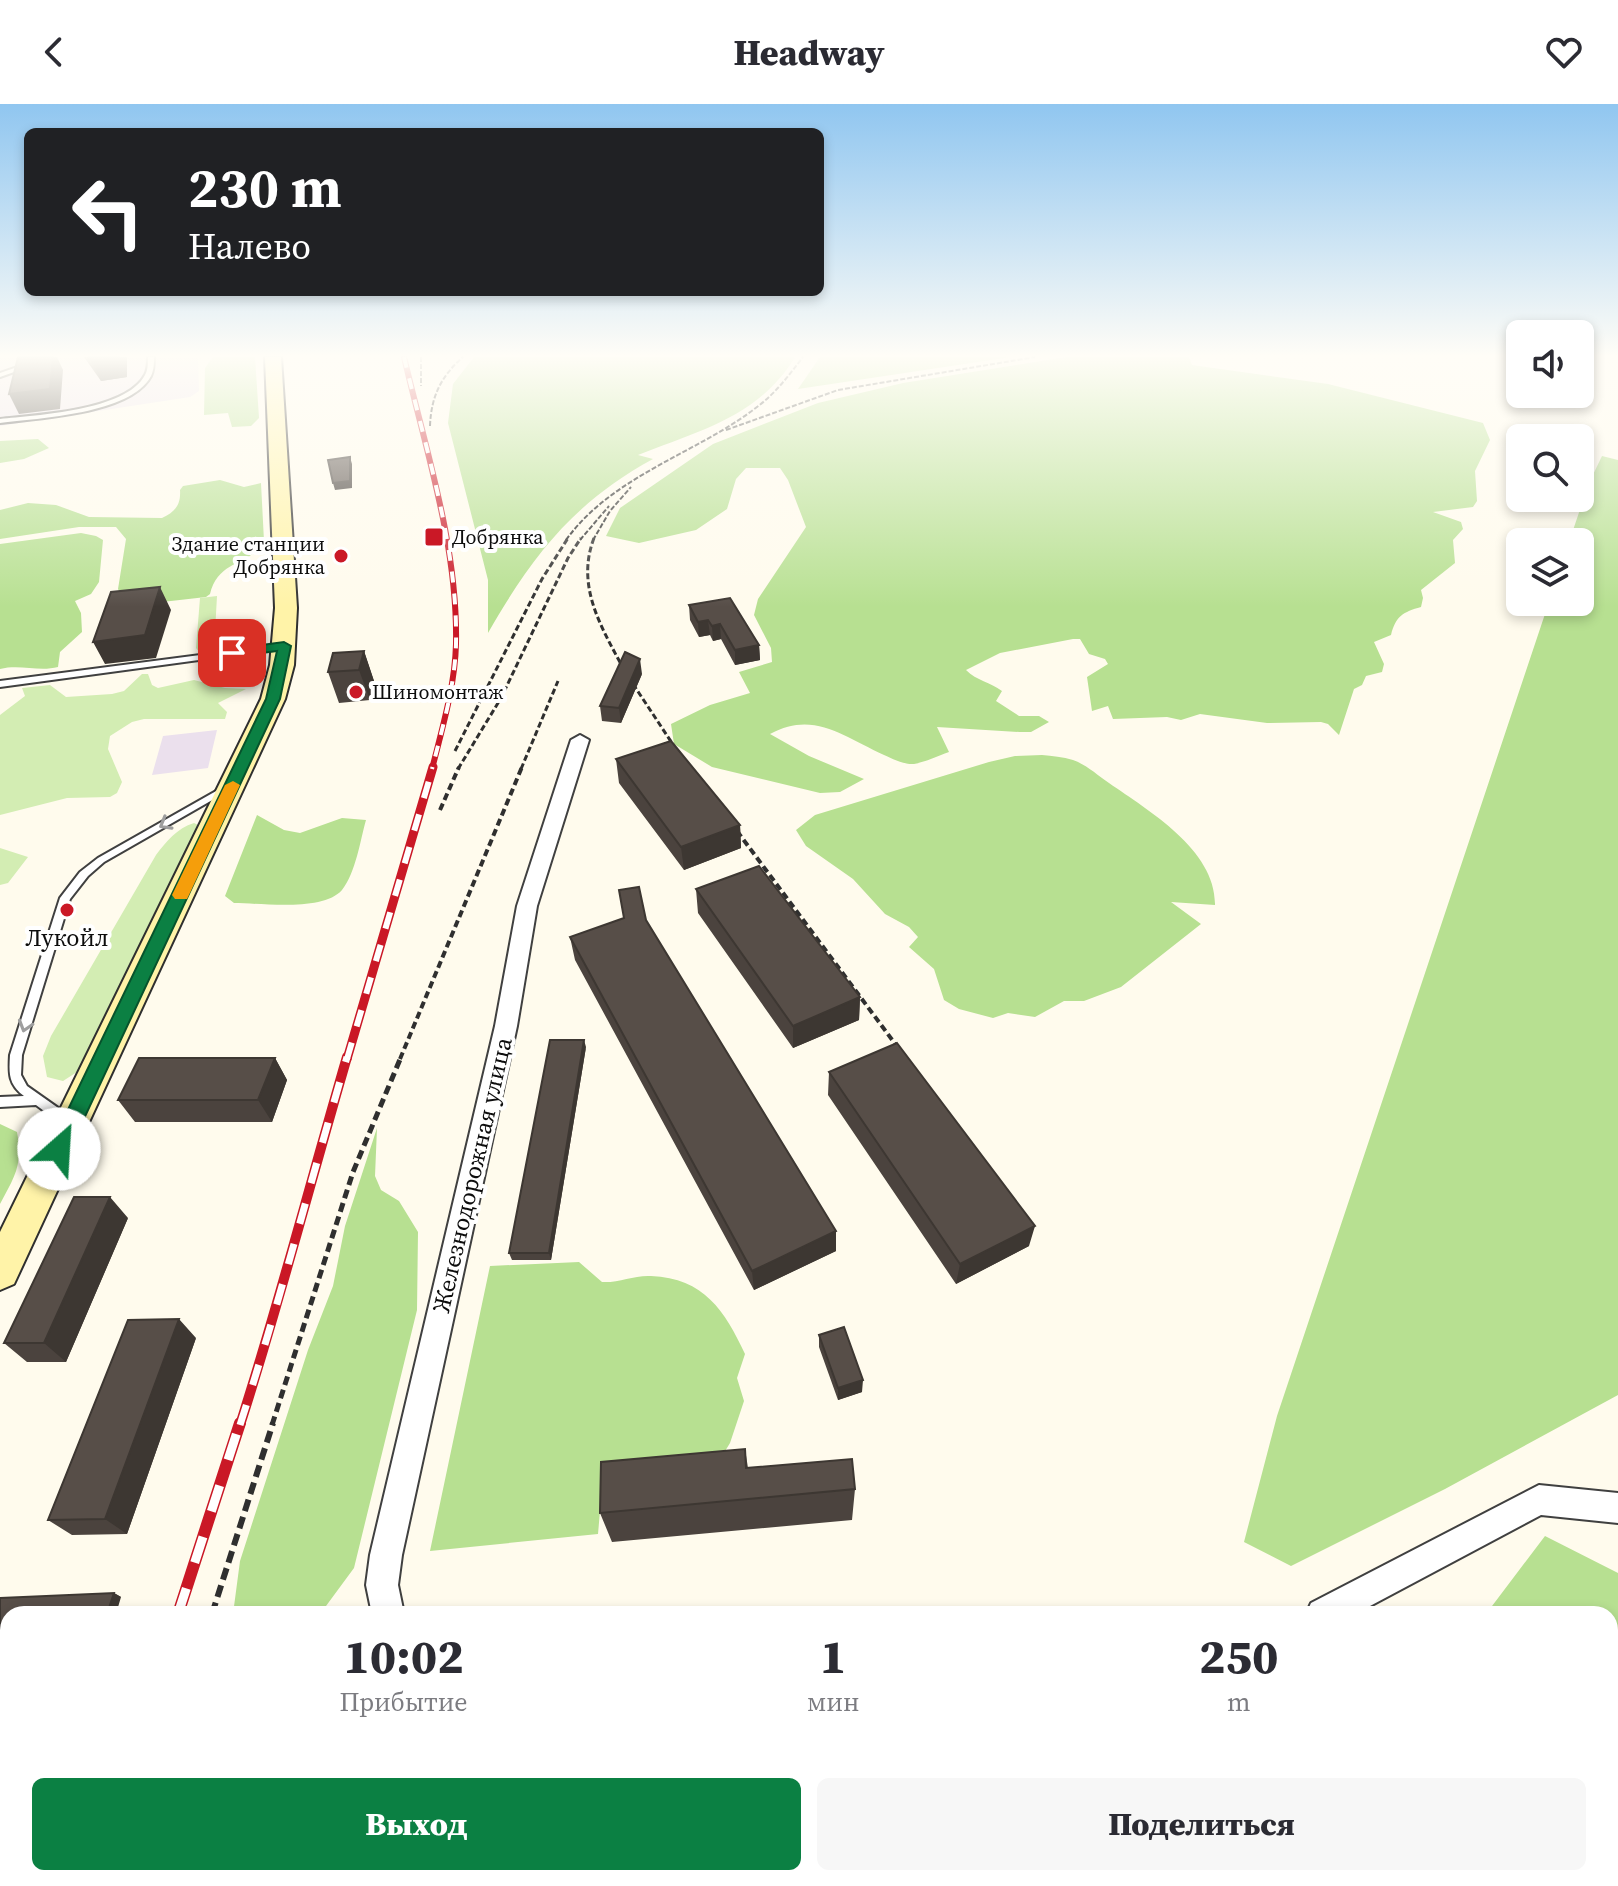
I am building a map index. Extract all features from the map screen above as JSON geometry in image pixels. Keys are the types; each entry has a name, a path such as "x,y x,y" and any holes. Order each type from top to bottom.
{"street":[{"path":"0,1272 273,699 284,646 286,608 277,440"},
{"name":"Железнодорожная улица","path":"386,1606 382,1585 386,1555 506,1026 527,906 580,740"},
{"path":"1337,1606 1539,1500 1614,1509"}],"lane":[{"path":"0,684 284,646"},
{"path":"71,1124 23,1089 15,1076 16,1055 65,898 84,874 101,860 233,785"},
{"path":"0,1102 37,1100"}],"path":[{"path":"455,751 559,546 605,500 703,440"},
{"path":"688,449 708,440"},
{"path":"440,810 463,759 501,698 568,558 590,525 631,487 675,456"},
{"path":"623,668 593,610 586,562 595,530 631,487"},
{"path":"215,1606 353,1172 558,681"},
{"path":"631,681 673,745"},
{"path":"730,821 900,1050"}],"shaded area":[{"path":"217,730 208,768 152,775 163,736"}],"green space":[{"path":"39,440 49,448 24,459 0,463 0,441"},
{"path":"452,440 676,440 638,455 653,459 600,494 557,533 521,579 488,633 488,580"},
{"path":"723,440 1490,440 1475,471 1477,501 1473,507 1433,512 1461,522 1463,529 1453,540 1455,563 1421,590 1421,607 1401,616 1391,635 1374,642 1384,664 1382,672 1366,676 1362,685 1354,689 1339,735 1328,724 1321,722 1267,723 1200,714 1181,720 1167,717 1113,719 1108,706 1092,711 1087,677 1108,664 1105,659 1089,654 1080,639 1073,639 1000,653 966,670 1002,691 996,701 1019,716 1039,716 1049,722 1031,732 937,727 949,752 910,764 815,725 786,727 770,734 809,756 864,779 840,792 820,793 712,767 674,744 671,724 710,705 750,693 739,672 772,662 771,648 754,615 758,599 806,527 788,480 780,468 746,468 736,479 727,509 696,530 639,543 606,536 620,508"},
{"path":"1602,456 1618,460 1618,1395 1445,1489 1291,1566 1244,1542 1277,1416 1544,616 1594,616 1594,528 1574,528 1579,512 1594,512 1594,473"},
{"path":"220,480 244,487 261,483 264,541 259,549 220,574 206,597 127,606 118,589 126,539 116,527 79,527 0,539 0,510 28,503 56,505 89,517 162,518 176,507 183,486"},
{"path":"81,533 103,540 99,582 91,594 75,601 81,613 82,632 60,652 58,667 0,669 0,544"},
{"path":"217,596 214,650 200,653 196,648 200,598"},
{"path":"142,674 148,674 152,685 158,688 194,680 225,688 246,689 218,703 227,712 225,719 144,719 132,722 110,736 108,749 122,782 117,793 110,797 67,798 0,815 0,715 25,696 22,688 50,685 66,697 112,694 124,691"},
{"path":"1042,755 1069,759 1083,765 1160,819 1192,850 1204,867 1212,885 1215,905 1171,902 1201,924 1121,987 1084,1001 1064,1001 1035,1017 1008,1013 993,1018 959,1009 944,1000 934,969 909,947 918,937 909,927 885,914 853,879 806,846 796,830 815,815 989,762 1015,756"},
{"path":"257,815 284,830 300,833 342,818 366,820 354,865 342,890 321,901 291,905 234,903 225,896"},
{"path":"194,823 198,825 80,1070 63,1081 47,1077 43,1056 51,1036 156,855 177,832"},
{"path":"0,848 28,857 8,883 0,885"},
{"path":"0,1124 17,1132 19,1153 14,1178 0,1204"},
{"path":"377,1128 375,1176 381,1190 399,1201 418,1232 417,1310 354,1568 326,1606 234,1606 240,1561 308,1350 333,1286 345,1226"},
{"path":"579,1262 602,1282 651,1276 685,1283 699,1290 720,1311 745,1354 737,1378 744,1401 730,1443 713,1471 603,1477 598,1534 430,1551 490,1266"},
{"path":"1545,1536 1618,1573 1618,1606 1492,1606"}],"building":[{"path":"350,457 350,481 333,483 328,460"},
{"path":"160,587 145,635 93,642 111,592"},
{"path":"730,598 759,645 735,650 720,624 712,626 708,620 698,622 689,605"},
{"path":"364,651 359,670 328,672 333,653"},
{"path":"625,652 640,659 619,708 600,706"},
{"path":"671,741 740,825 681,847 616,759"},
{"path":"759,866 860,997 793,1026 696,889"},
{"path":"639,887 646,920 836,1231 752,1271 570,937 624,918 619,890"},
{"path":"550,1040 584,1040 549,1253 509,1253"},
{"path":"897,1043 1035,1226 960,1264 829,1072"},
{"path":"139,1058 275,1058 258,1100 118,1100"},
{"path":"74,1197 110,1197 44,1343 4,1343"},
{"path":"179,1319 105,1519 48,1520 128,1320"},
{"path":"844,1327 863,1380 838,1388 819,1335"},
{"path":"745,1449 746,1468 852,1459 855,1489 600,1513 601,1462"},
{"path":"114,1593 110,1606 0,1606 0,1598"}],"railway":[{"path":"424,440 452,571 456,644 453,676 432,769"},
{"path":"347,1059 433,767"},
{"path":"240,1425 347,1057"},
{"path":"181,1606 240,1423"}],"slow traffic":[{"path":"181,895 233,785"}],"place":[{"name":"Добрянка","path":"434,537"},
{"name":"Здание станции Добрянка","path":"341,556"},
{"name":"Шинoмонтаж","path":"356,692"},
{"name":"Лукойл","path":"67,910"}],"route":[{"path":"59,1149 273,699 284,646 232,653"}]}
